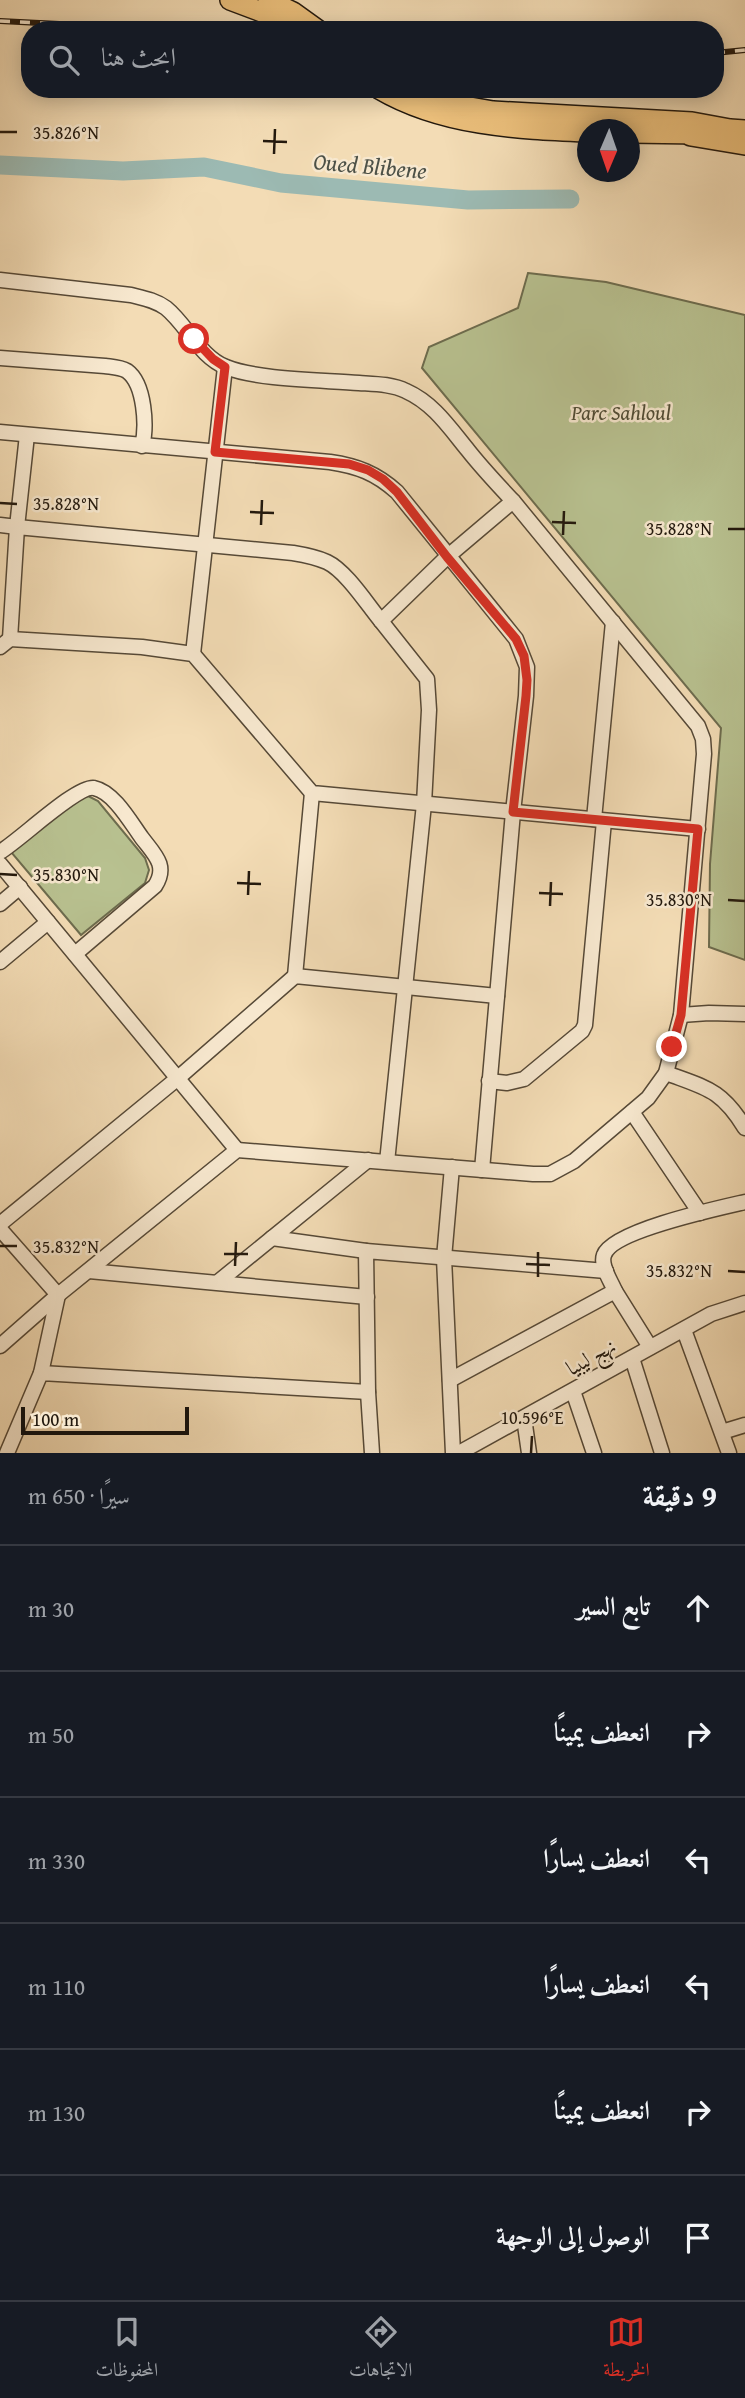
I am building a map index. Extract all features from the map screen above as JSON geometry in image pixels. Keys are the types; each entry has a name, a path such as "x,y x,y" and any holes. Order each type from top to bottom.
{"highway":[{"path":"691,135 740,134"}],"main road":[{"path":"230,0 279,21"},
{"path":"268,0 306,21"},
{"path":"397,98 450,118 537,130 577,132"},
{"path":"436,98 453,104 493,111 692,122 740,134"},
{"path":"640,133 691,135"}],"street":[{"path":"0,280 131,295 152,300 166,309 213,359 225,367 273,376 383,385 404,389 429,405 446,421 466,449 513,501 698,726 704,754 681,1015 666,1073 648,1098 574,1161 550,1174 237,1150 58,1295 0,1346"},
{"path":"0,358 105,366 126,371 136,383 143,410 142,446"},
{"path":"193,654 225,367"},
{"path":"0,432 330,462 368,470 397,492 509,631 524,656 527,680 482,1170"},
{"path":"27,435 5,643 142,647 193,654 312,793 698,829"},
{"path":"381,621 447,557 513,501"},
{"path":"0,525 293,553 329,563 341,573 427,679 429,710 424,804 387,1162"},
{"path":"489,1081 507,1083 524,1079 582,1031 585,1025 613,622"},
{"path":"0,852 18,841 65,801 87,788 103,792 115,802 145,841 161,869 155,886 75,954"},
{"path":"58,1295 0,1226 178,1078 295,976 312,793"},
{"path":"0,864 237,1150"},
{"path":"0,904 20,887"},
{"path":"0,962 48,922"},
{"path":"295,976 498,996"},
{"path":"681,1015 745,1014"},
{"path":"666,1073 714,1091 734,1109 745,1128"},
{"path":"632,1112 700,1213"},
{"path":"218,1282 368,1160"},
{"path":"452,1167 444,1258 453,1453"},
{"path":"650,1348 615,1291 603,1265 604,1254 611,1245 621,1239 700,1213 745,1202"},
{"path":"272,1238 366,1251 606,1271"},
{"path":"366,1251 368,1392 372,1453"},
{"path":"89,1271 367,1297"},
{"path":"450,1380 615,1291"},
{"path":"7,1453 41,1373 58,1295"},
{"name":"نهج ليبيا","path":"459,1453 711,1314 745,1303"},
{"path":"684,1330 729,1453"},
{"path":"632,1358 662,1453"},
{"path":"41,1373 368,1392"},
{"path":"573,1391 594,1453"},
{"path":"524,1418 529,1453"},
{"path":"722,1432 745,1425"}],"green space":[{"name":"Parc Sahloul","path":"528,273 606,282 745,315 745,960 709,947 710,864 721,728 422,368 429,347 518,308"},
{"path":"88,796 98,801 145,858 149,870 145,883 81,935 11,852 78,798"}],"waterway":[{"name":"Oued Blibene","path":"0,165 123,171 204,167 281,183 468,200 570,199"}],"railway":[{"path":"0,21 21,22"},
{"path":"724,52 745,50"}],"route":[{"path":"194,339 213,359 225,367 215,452 349,464 368,470 383,479 397,492 516,639 527,667 527,680 513,812 698,829 681,1015 672,1047"}]}
